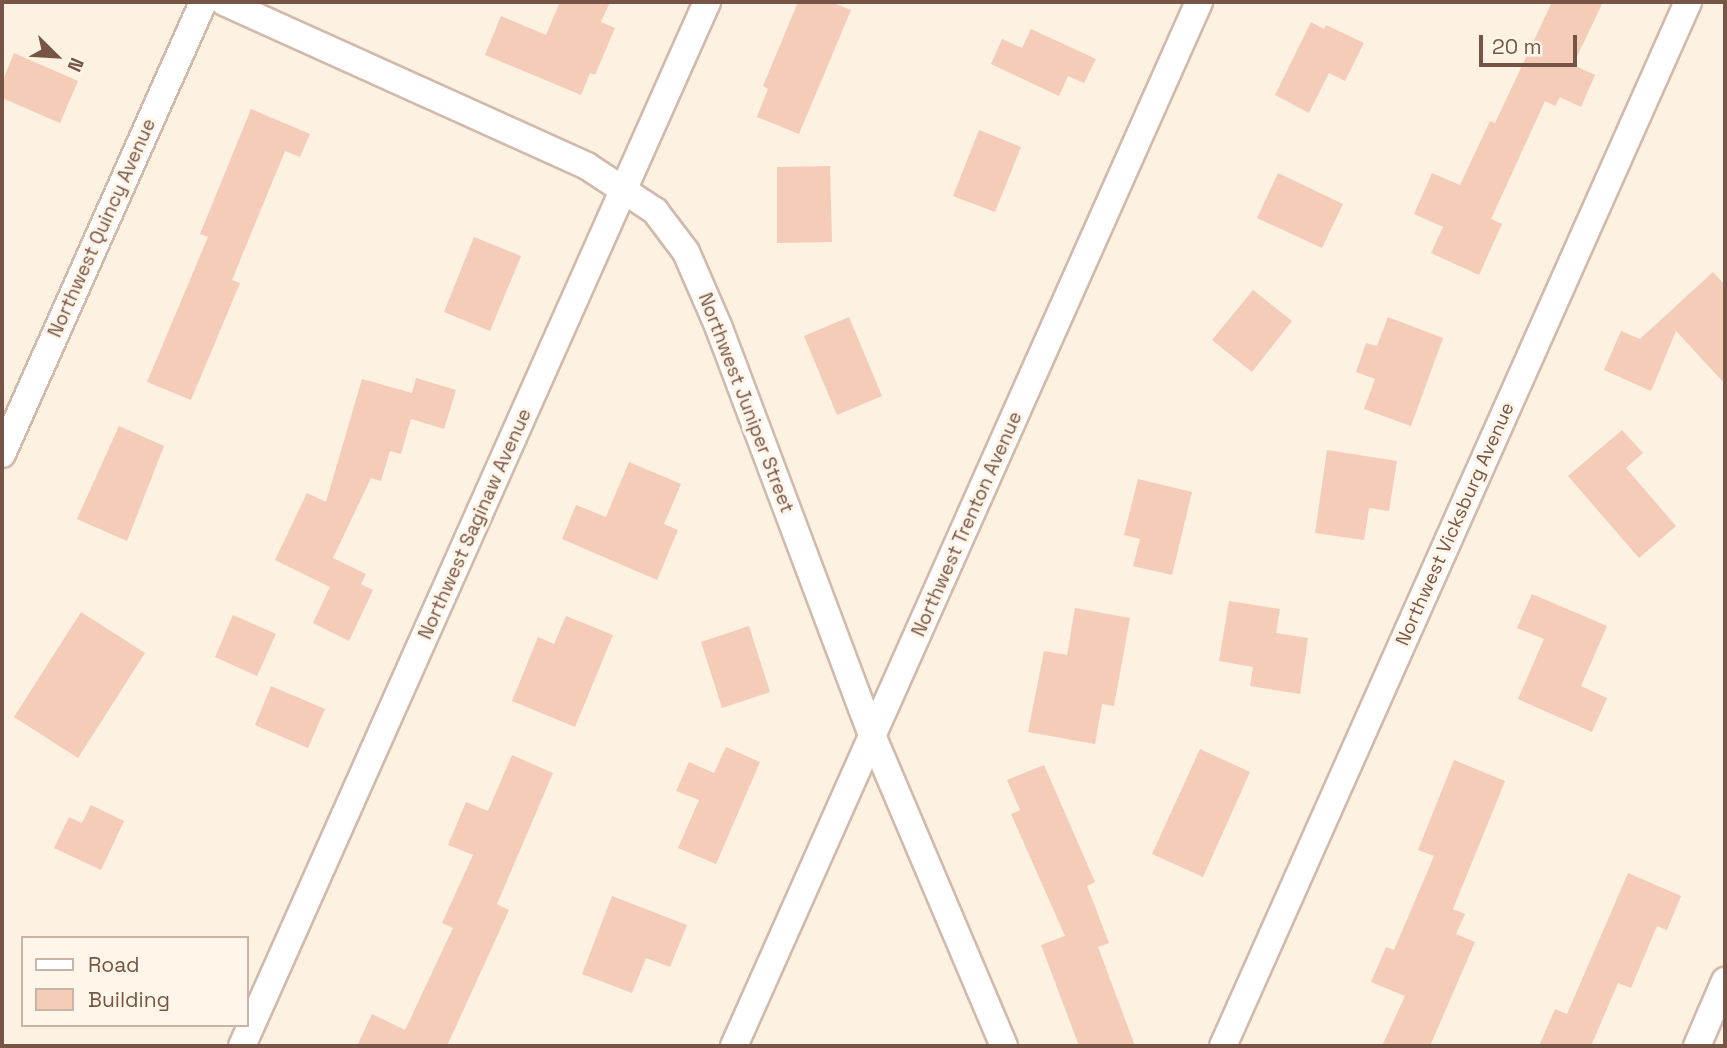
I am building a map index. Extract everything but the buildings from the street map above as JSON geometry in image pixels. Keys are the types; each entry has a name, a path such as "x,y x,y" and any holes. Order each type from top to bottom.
{"street":[{"name":"Northwest Quincy Avenue","path":"2,454 203,2"},
{"name":"Northwest Juniper Street","path":"224,2 587,166 624,188 654,211 686,252 719,328 872,735 1004,1046"},
{"name":"Northwest Saginaw Avenue","path":"242,1046 707,2"},
{"name":"Northwest Trenton Avenue","path":"734,1046 1199,2"},
{"name":"Northwest Vicksburg Avenue","path":"1223,1046 1688,2"},
{"path":"1697,1046 1725,981"}]}
